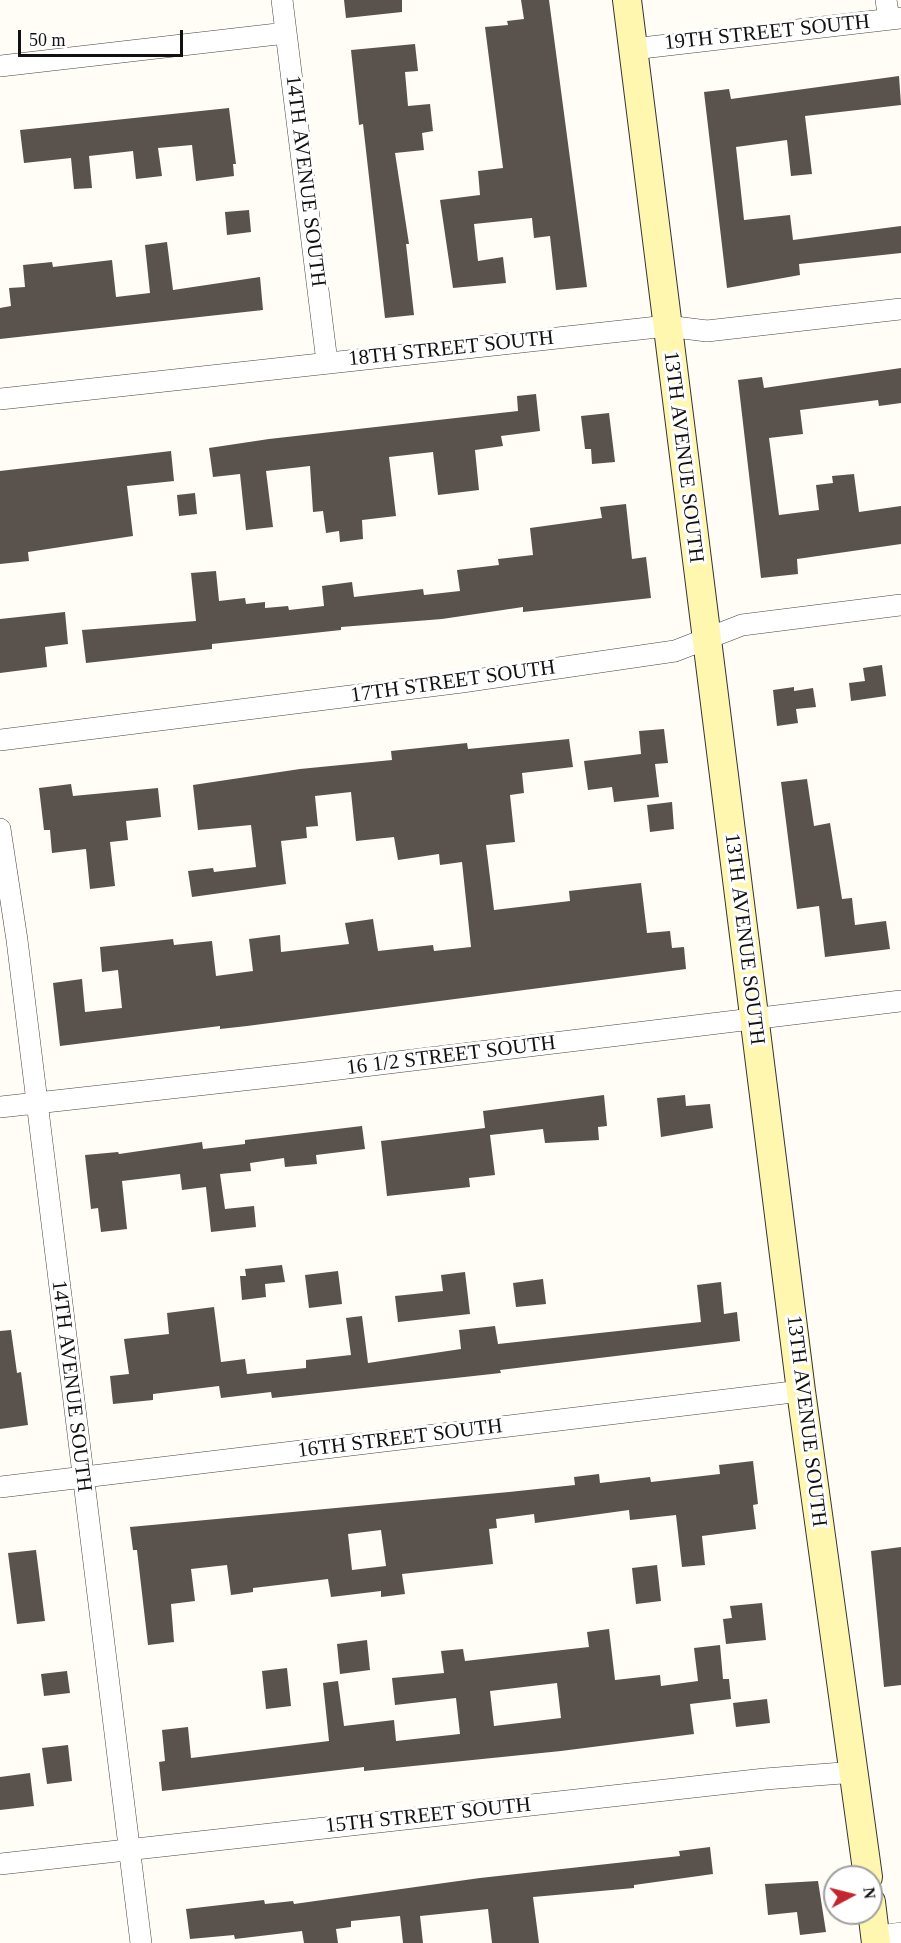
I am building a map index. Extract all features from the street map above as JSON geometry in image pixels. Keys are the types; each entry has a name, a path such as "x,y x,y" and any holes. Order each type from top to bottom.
{"main road":[{"name":"13TH AVENUE SOUTH","path":"627,0 801,1391 867,1865"}],"street":[{"name":"14TH AVENUE SOUTH","path":"282,0 327,362"},
{"name":"19TH STREET SOUTH","path":"633,49 892,12"},
{"path":"0,66 286,33"},
{"name":"18TH STREET SOUTH","path":"0,399 667,326 707,332 901,309"},
{"name":"17TH STREET SOUTH","path":"0,740 462,682 675,651 742,625 901,605"},
{"name":"14TH AVENUE SOUTH","path":"0,829 141,1943"},
{"name":"16 1/2 STREET SOUTH","path":"0,1107 306,1073 901,1001"},
{"name":"16TH STREET SOUTH","path":"0,1487 801,1391"},
{"name":"15TH STREET SOUTH","path":"0,1864 753,1780 855,1772"}],"building":[{"path":"344,0 402,0 402,12 346,18"},
{"path":"521,0 549,0 587,287 556,290 550,236 534,238 532,218 474,224 478,261 503,257 506,283 453,288 440,200 480,195 478,171 503,168 485,27 508,25 507,21 524,19"},
{"path":"415,44 418,71 405,72 408,106 430,104 433,131 422,133 424,150 395,153 409,244 406,244 414,315 385,318 363,124 359,125 351,50"},
{"path":"899,76 901,105 805,116 812,174 791,176 787,140 736,147 744,220 790,215 793,240 901,226 901,253 799,264 800,275 727,288 704,92 729,89 731,99"},
{"path":"229,108 236,164 233,164 234,176 196,181 192,145 158,148 162,176 136,179 133,151 89,156 92,188 74,189 71,158 24,163 20,130"},
{"path":"249,210 251,232 227,235 225,212"},
{"path":"167,242 173,290 260,277 263,310 0,339 0,308 11,306 9,288 25,287 23,265 52,262 53,267 112,260 116,297 150,293 145,245"},
{"path":"901,368 901,403 879,406 878,400 800,410 803,434 769,438 779,515 819,510 816,485 833,483 832,476 854,474 859,512 901,506 901,544 797,559 798,574 761,578 738,380 762,377 764,388"},
{"path":"536,394 540,431 501,436 503,446 475,450 479,490 438,495 433,452 389,457 396,516 362,520 363,539 340,542 339,531 326,533 323,511 313,512 310,466 266,471 273,527 246,530 240,474 213,477 209,448 269,439 518,411 517,396"},
{"path":"609,413 615,462 592,464 591,449 585,449 581,416"},
{"path":"171,451 174,481 127,486 133,536 28,552 29,561 0,564 0,471"},
{"path":"195,493 197,514 179,516 177,495"},
{"path":"626,504 632,559 646,557 651,598 523,612 523,607 442,619 341,627 341,630 212,644 212,649 86,663 82,630 196,621 191,573 216,571 219,601 245,598 246,604 265,602 265,608 288,606 289,610 324,606 322,586 352,582 354,597 423,589 424,595 460,591 457,570 499,565 498,559 533,555 530,528 602,518 600,507"},
{"path":"65,612 68,644 45,647 47,667 0,673 0,619"},
{"path":"882,665 886,696 851,701 849,683 865,681 863,668"},
{"path":"794,687 794,691 813,688 816,707 796,709 798,723 777,726 773,690"},
{"path":"664,729 668,763 655,764 659,797 614,802 612,787 588,790 584,761 641,754 639,731"},
{"path":"569,739 573,767 522,773 524,793 510,795 515,842 486,845 494,910 570,901 569,891 641,883 647,933 670,931 672,948 684,947 686,969 247,1026 220,1029 220,1026 60,1046 53,983 82,979 85,1012 122,1008 118,970 102,972 100,947 173,939 174,945 212,941 216,976 253,971 249,939 280,935 281,952 349,944 345,923 373,919 378,951 433,945 434,951 471,947 462,862 440,865 439,854 398,860 394,837 356,841 351,792 315,796 318,826 306,827 307,838 281,841 286,884 192,897 188,871 213,868 214,872 256,867 251,825 198,830 193,785 300,769 392,760 391,751 467,743 468,749"},
{"path":"807,779 814,826 830,823 842,899 852,898 855,925 886,921 890,949 825,957 819,906 797,909 781,782"},
{"path":"71,784 73,796 158,788 161,817 126,821 128,840 110,842 115,886 90,889 86,849 52,853 50,830 44,830 39,788"},
{"path":"672,802 674,829 650,832 647,805"},
{"path":"604,1095 607,1126 598,1127 599,1140 545,1143 543,1129 490,1135 495,1175 469,1178 470,1187 387,1196 381,1141 485,1128 483,1111"},
{"path":"685,1095 686,1106 710,1104 713,1128 661,1137 657,1098"},
{"path":"362,1126 365,1149 316,1155 317,1164 285,1167 284,1158 250,1163 251,1171 220,1174 225,1209 254,1206 256,1227 211,1232 206,1187 182,1190 180,1174 122,1181 127,1229 101,1232 98,1208 91,1209 85,1155 118,1152 119,1154 202,1142 203,1149 245,1144 245,1140"},
{"path":"282,1265 285,1282 265,1284 266,1297 242,1300 240,1276 246,1276 245,1269"},
{"path":"338,1271 342,1304 309,1308 305,1275"},
{"path":"465,1272 470,1314 398,1322 395,1296 443,1291 441,1275"},
{"path":"543,1279 546,1304 516,1307 513,1283"},
{"path":"721,1282 724,1314 737,1312 740,1341 500,1370 501,1373 272,1398 271,1392 221,1398 219,1386 153,1394 153,1400 113,1404 110,1376 129,1374 124,1339 169,1334 167,1313 214,1307 221,1362 245,1359 247,1374 306,1368 306,1360 351,1355 346,1318 362,1316 368,1363 461,1349 459,1330 495,1326 498,1344 701,1322 697,1285"},
{"path":"11,1330 17,1373 21,1372 28,1425 0,1429 0,1331"},
{"path":"753,1461 758,1504 753,1505 756,1529 702,1536 705,1565 682,1567 676,1515 630,1520 629,1510 535,1523 534,1514 496,1519 497,1528 489,1529 493,1564 402,1574 405,1594 381,1597 381,1591 331,1597 328,1579 253,1588 253,1592 231,1595 227,1565 191,1569 195,1601 171,1604 174,1642 148,1645 137,1550 133,1550 130,1527 575,1485 574,1477 599,1474 600,1483 650,1477 651,1482 720,1474 719,1465","holes":["381,1530 386,1566 352,1570 348,1534"]},
{"path":"901,1547 901,1685 884,1687 871,1551"},
{"path":"36,1550 45,1621 17,1624 8,1553"},
{"path":"657,1565 661,1601 636,1604 632,1568"},
{"path":"762,1603 766,1640 726,1644 723,1619 732,1618 730,1606"},
{"path":"609,1629 615,1680 660,1675 661,1686 698,1681 694,1648 720,1645 723,1679 729,1679 731,1699 690,1704 694,1734 561,1751 364,1771 364,1767 162,1791 159,1762 165,1761 162,1730 188,1727 191,1758 329,1741 323,1683 338,1681 344,1726 394,1720 396,1741 460,1734 456,1698 395,1705 392,1678 444,1673 441,1651 463,1649 465,1661 589,1647 587,1632","holes":["557,1683 561,1718 494,1726 490,1691"]},
{"path":"367,1640 370,1670 340,1674 337,1644"},
{"path":"287,1668 291,1706 266,1709 262,1671"},
{"path":"67,1671 70,1693 44,1696 41,1674"},
{"path":"767,1699 770,1723 736,1727 733,1703"},
{"path":"68,1745 72,1781 47,1784 42,1748"},
{"path":"30,1773 34,1806 0,1810 0,1777"},
{"path":"710,1847 713,1874 634,1885 634,1888 533,1897 539,1943 492,1943 488,1909 420,1916 423,1943 403,1943 400,1916 351,1921 351,1927 336,1929 338,1943 304,1943 302,1931 235,1939 234,1935 190,1939 186,1909 264,1900 265,1904 293,1901 294,1904 480,1878 680,1856 679,1851"},
{"path":"818,1881 823,1925 826,1932 800,1935 797,1912 768,1915 765,1884"}]}
